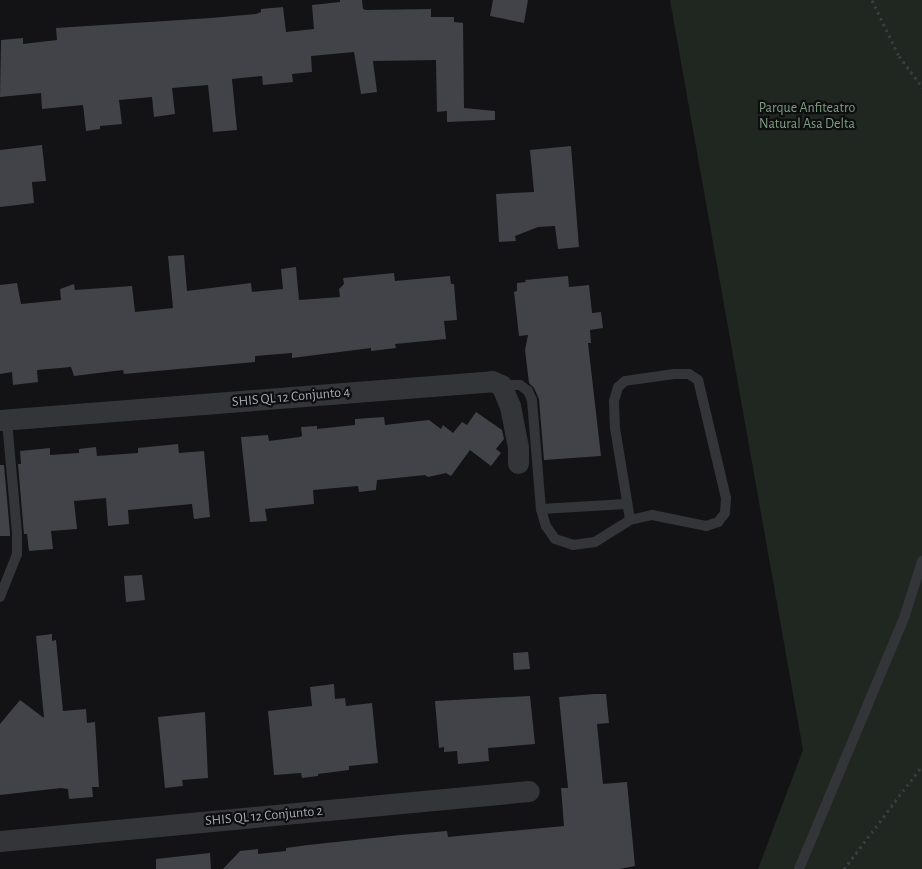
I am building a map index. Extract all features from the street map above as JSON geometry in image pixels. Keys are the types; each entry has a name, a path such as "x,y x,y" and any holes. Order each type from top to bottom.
{"street":[{"name":"SHIS QL 12 Conjunto 4","path":"4,420 492,381 501,385"},
{"path":"501,385 514,422 518,463"},
{"name":"SHIS QL 12 Conjunto 2","path":"0,841 529,790"}],"lane":[{"path":"501,385 520,385 528,391 532,400 542,509 546,526 555,539 573,545 594,542 630,520 652,515 706,526 718,522 725,513 726,498 700,385 694,377 689,374 625,381 618,387 614,401 615,428 630,520"},
{"path":"0,596 17,554 17,533 4,420"},
{"path":"542,509 626,504"},
{"path":"799,869 905,615 922,561"}],"path":[{"path":"872,0 899,56 922,88"},
{"path":"844,869 922,766"}],"green space":[{"name":"Parque Anfiteatro Natural Asa Delta","path":"670,0 922,0 922,869 758,869 803,750"}],"building":[{"path":"340,0 362,0 363,9 366,10 431,9 431,17 454,17 454,22 463,23 464,108 495,111 495,120 447,122 447,111 437,112 436,60 373,61 377,92 361,94 354,52 311,56 312,72 292,74 293,82 263,85 262,76 232,79 237,130 213,132 208,85 172,88 175,114 154,117 152,97 119,100 122,124 100,126 100,129 86,131 83,105 42,109 41,93 0,97 1,40 23,38 23,44 57,40 56,28 256,14 261,12 261,9 283,7 286,32 314,29 312,5 340,2"},
{"path":"493,0 528,0 524,23 490,16"},
{"path":"42,145 46,181 32,182 34,203 0,207 0,150"},
{"path":"571,146 579,247 558,249 555,226 538,227 515,236 516,241 499,242 496,194 534,192 530,150"},
{"path":"184,255 187,291 251,283 252,292 283,289 281,269 296,267 299,300 340,297 339,289 344,284 343,278 394,273 395,281 450,276 451,284 454,284 457,320 444,321 446,339 395,344 396,348 371,351 371,348 292,358 292,353 255,356 255,362 124,374 123,370 74,376 71,367 37,370 38,382 13,385 12,372 0,374 0,285 17,283 21,304 61,300 60,289 74,284 75,290 132,286 135,312 173,308 168,256"},
{"path":"568,276 569,287 589,285 592,313 601,312 603,328 590,330 591,343 588,343 601,456 544,460 539,399 534,388 529,383 525,350 528,335 519,336 514,292 517,291 517,283 526,282 525,280"},
{"path":"476,412 502,430 504,439 496,449 501,453 491,466 470,450 451,476 446,473 428,477 425,475 377,480 376,490 359,492 358,486 313,490 314,504 265,509 267,521 250,522 241,437 268,435 269,441 300,437 302,436 301,427 317,426 317,429 355,425 355,419 384,417 385,425 429,420 441,429 443,425 453,433 462,422 467,425"},
{"path":"178,444 179,453 204,451 210,517 194,519 192,504 128,510 129,524 108,526 106,498 74,501 77,529 51,531 53,549 29,551 27,534 24,534 18,464 21,464 20,451 50,448 50,455 79,453 79,449 96,447 97,456 138,453 138,448"},
{"path":"0,465 4,465 10,536 0,536"},
{"path":"142,575 145,600 126,602 124,576"},
{"path":"52,634 52,641 56,640 63,711 86,709 87,723 95,722 99,787 92,787 93,797 69,799 68,789 61,788 0,795 0,724 20,700 44,718 36,636"},
{"path":"528,652 530,669 514,670 513,653"},
{"path":"334,684 335,699 345,698 346,706 372,703 378,763 349,766 349,770 302,778 301,773 274,775 268,711 312,706 310,687"},
{"path":"606,694 609,723 597,724 603,784 627,782 635,866 619,869 223,869 240,851 258,849 258,854 286,851 286,848 308,845 401,835 447,831 448,837 564,826 561,788 568,788 559,697"},
{"path":"530,696 535,744 488,748 489,761 458,764 457,751 444,752 444,747 439,748 435,701"},
{"path":"205,712 208,778 182,780 183,786 165,788 158,717"},
{"path":"210,853 211,869 156,869 156,859"}]}
